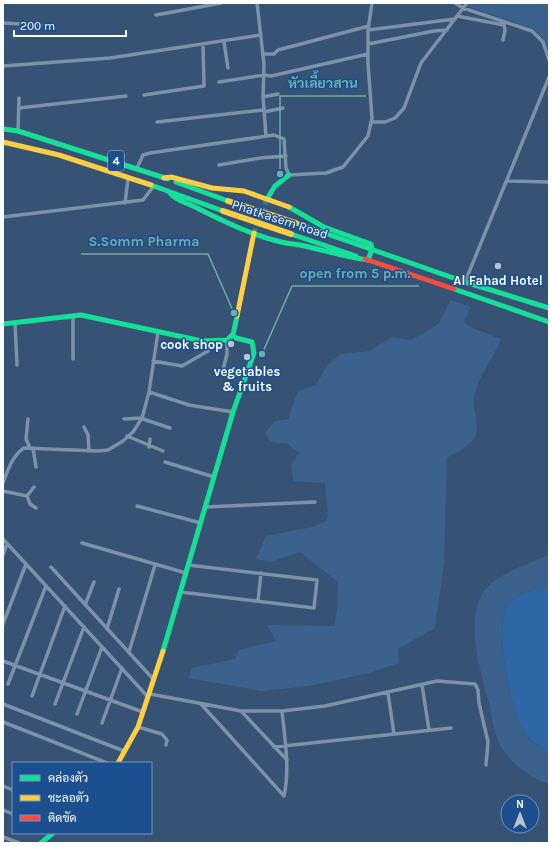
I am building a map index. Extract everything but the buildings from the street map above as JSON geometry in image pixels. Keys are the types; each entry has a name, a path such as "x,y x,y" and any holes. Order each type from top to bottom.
{"main road":[{"name":"Phatkasem Road","path":"3,129 18,131 137,168 228,201 465,282 549,308"},
{"name":"Phatkasem Road","path":"3,142 32,147 549,322"},
{"path":"267,199 275,186 289,175"},
{"path":"164,178 171,177 212,188 244,191 296,210 324,227 371,244 372,249 368,260 351,258 305,246 281,242 219,220 198,208 174,198 170,193"},
{"path":"118,762 138,727 154,680 233,412 254,353 252,342 236,338 233,335 254,233"},
{"path":"3,324 81,315 202,342 227,340 232,335"},
{"path":"41,843 52,834"}],"street":[{"path":"156,15 221,3"},
{"path":"257,3 263,54 263,97 266,136"},
{"path":"137,168 143,155 150,153 274,134 281,137 285,144 286,168 289,175 326,173 343,167 366,140 372,122 368,28 372,3"},
{"path":"454,3 532,31 543,42 549,60"},
{"path":"372,122 385,122 395,118 404,108 421,63 465,6"},
{"path":"263,54 274,54 278,50 368,28 456,18 504,25 504,40"},
{"path":"3,23 41,26"},
{"path":"368,44 434,31 447,30"},
{"path":"3,66 110,58 224,42 260,35"},
{"path":"224,42 228,68"},
{"path":"144,95 204,86 203,44"},
{"path":"219,82 264,75 271,76 368,54"},
{"path":"465,282 549,77"},
{"path":"263,97 278,94"},
{"path":"19,108 126,96"},
{"path":"18,131 19,98"},
{"path":"156,122 284,108"},
{"path":"220,165 260,158 286,156"},
{"path":"126,202 128,179"},
{"path":"507,181 549,182"},
{"path":"3,217 143,200 153,187"},
{"path":"73,316 73,359"},
{"path":"15,323 17,365"},
{"path":"3,483 17,453 24,448 89,451 108,450 133,432 141,418 149,392 158,332"},
{"path":"227,340 227,354 223,370 231,374"},
{"path":"153,360 182,366 208,351 202,342"},
{"path":"149,392 189,405 233,412"},
{"path":"124,419 135,417 141,418 170,428"},
{"path":"28,419 26,440 31,448 36,467"},
{"path":"84,427 88,435 89,451"},
{"path":"127,436 148,447 163,452"},
{"path":"148,447 150,440"},
{"path":"165,462 214,477"},
{"path":"27,496 34,487"},
{"path":"3,491 27,496"},
{"path":"27,496 30,504 36,508"},
{"path":"205,507 315,502"},
{"path":"137,506 201,523"},
{"path":"3,539 102,647 149,695 241,711 282,711 325,706 437,681 474,684 478,690 478,703 488,742 486,765"},
{"path":"82,543 186,573"},
{"path":"3,556 7,544"},
{"path":"3,624 26,564"},
{"path":"129,652 155,565"},
{"path":"180,592 314,608 317,580 188,565"},
{"path":"51,567 154,680"},
{"path":"258,601 261,573"},
{"path":"85,605 94,582"},
{"path":"8,684 46,586"},
{"path":"107,629 119,589"},
{"path":"32,696 65,606"},
{"path":"55,704 84,627"},
{"path":"77,714 102,647"},
{"path":"3,661 143,712"},
{"path":"102,723 122,668"},
{"path":"422,685 429,730"},
{"path":"388,692 394,734"},
{"path":"3,704 124,751"},
{"path":"201,704 284,796 288,779 282,711"},
{"path":"241,711 287,760"},
{"path":"3,722 103,762"},
{"path":"138,727 162,734 167,740 166,745"},
{"path":"274,747 451,728"},
{"path":"3,836 19,843"}],"shaded area":[{"path":"459,3 549,3 549,50 543,39 534,29"},
{"path":"451,300 471,307 464,321 470,327 501,339 482,375 476,390 474,403 477,425 476,436 467,445 447,458 444,563 435,628 398,649 399,663 369,673 309,686 261,691 189,678 192,668 235,659 239,650 276,641 267,625 334,626 337,609 338,582 300,552 271,562 256,559 266,536 312,527 326,521 328,516 325,483 293,481 291,465 299,453 288,444 270,442 265,433 275,421 288,419 298,391 316,385 326,367 340,354 370,351 392,337 410,340 439,323"},
{"path":"549,554 549,586 526,592 511,602 507,607 503,618 502,632 505,666 512,701 523,730 533,742 549,754 549,784 535,778 521,769 509,758 500,745 495,730 476,649 475,619 477,606 482,594 488,586 512,570"},
{"path":"549,586 549,754 533,742 521,726 512,701 508,684 502,632 503,618 507,607 511,602 526,592"}],"tunnel":[{"path":"254,233 267,199"}],"traffic: fast":[{"path":"3,129 18,131 168,179"},
{"path":"267,199 275,186 289,175"},
{"path":"176,182 228,201"},
{"path":"151,185 223,211"},
{"path":"170,193 180,200 260,236 281,242 302,245 344,256 368,260 372,249 371,244 324,227 289,207"},
{"path":"296,223 465,282 549,308"},
{"path":"291,234 356,256"},
{"path":"454,289 549,322"},
{"path":"3,324 81,315 202,341 227,340 232,335"},
{"path":"163,651 233,412 254,353 252,342 236,338 233,335 237,316"},
{"path":"41,843 52,834"}],"traffic: slow":[{"path":"3,142 59,155 151,185"},
{"path":"164,178 171,177 212,188 244,191 289,207"},
{"path":"228,201 296,223"},
{"path":"223,211 291,234"},
{"path":"237,316 254,233"},
{"path":"119,762 138,727 163,651"}],"traffic: jam":[{"path":"365,259 454,289"}],"place":[{"name":"หัวเลี้ยวสาน","path":"280,174"},
{"name":"Al Fahad Hotel","path":"498,266"},
{"name":"S.Somm Pharma","path":"234,313"},
{"name":"cook shop","path":"231,344"},
{"name":"open from 5 p.m.","path":"262,354"},
{"name":"vegetables & fruits","path":"247,357"}]}
